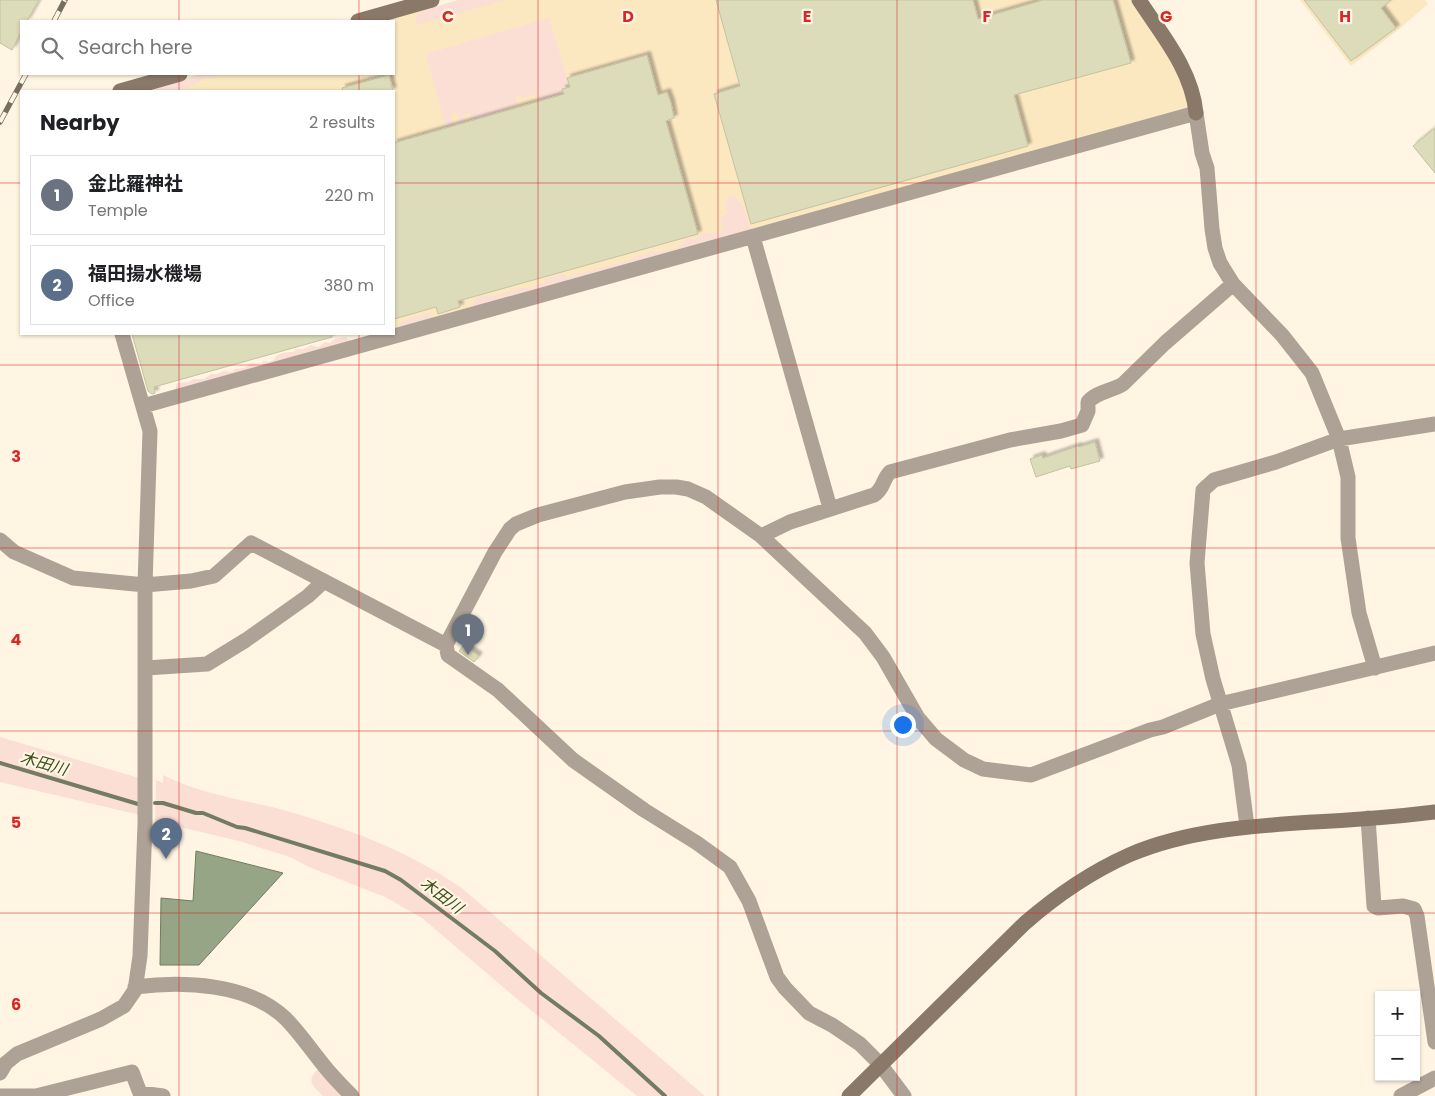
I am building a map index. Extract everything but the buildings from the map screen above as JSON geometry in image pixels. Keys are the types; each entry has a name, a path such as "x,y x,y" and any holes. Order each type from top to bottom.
{"street":[{"path":"362,20 432,0"},
{"path":"1139,0 1176,56 1191,89 1202,153 1208,168 1209,203 1215,248 1220,262 1233,284 1282,335 1312,373 1340,439 1348,477 1348,538 1356,594 1359,613 1376,668"},
{"path":"124,90 176,75"},
{"path":"143,406 1196,113"},
{"path":"753,237 830,508"},
{"path":"761,536 790,522 874,495 880,491 885,477 890,472 1010,440 1061,431 1082,425 1088,411 1088,402 1091,398 1123,384 1233,284"},
{"path":"0,1074 6,1063 18,1054 119,1010 130,999 136,987 140,956 145,834 145,585 150,431 122,335"},
{"path":"1247,826 1239,765 1220,704 1203,634 1197,563 1203,490 1214,480 1276,462 1340,439 1435,424"},
{"path":"904,1096 880,1064 860,1044 832,1025 809,1013 777,977 748,901 730,867 573,760 498,690 448,655 446,645 495,552 510,529 538,515 642,488 676,487 688,489 706,497 761,536 865,633 883,657 918,718 936,739 964,760 983,769 1031,775 1220,704 1435,653"},
{"path":"0,540 14,552 73,578 145,585 191,581 214,576 251,543 446,645"},
{"path":"146,668 207,664 246,640 324,581"},
{"path":"849,1096 1044,906 1071,887 1130,855 1190,836 1247,826 1435,812"},
{"path":"1368,818 1374,906 1378,908 1404,906 1414,909 1417,916 1435,1042"},
{"path":"136,987 172,984 191,985 247,995 260,1001 284,1017 331,1074 352,1096"},
{"path":"0,1096 36,1096 132,1072 140,1093 163,1096"},
{"path":"1401,1096 1435,1078"}],"shaded area":[{"path":"459,0 1132,0 1170,55 1189,97 1190,109 395,330 395,90 143,90 198,75 395,75 395,20 389,20"},
{"path":"459,0 505,0 418,25 415,17 420,11"},
{"path":"1300,0 1425,0 1428,4 1351,66"},
{"path":"549,18 570,87 563,89 564,94 539,102 537,96 533,94 522,99 520,95 515,97 517,104 509,107 510,110 471,121 470,113 464,114 466,122 458,124 459,117 455,112 451,118 455,126 446,128 426,54"},
{"path":"198,75 219,75 206,78 179,90 143,90"},
{"path":"729,195 733,195 742,204 752,231 474,308 472,306 476,297 484,295 489,297 522,288 534,289 537,284 543,284 546,278 552,277 555,279 556,276 563,274 567,277 631,260 639,255 644,256 650,251 674,249 689,238 694,240 702,234 723,231 725,230 721,220 728,212 725,206"},
{"path":"431,314 433,318 402,328 399,326 403,321"},
{"path":"346,337 348,340 351,339 350,341 175,390 177,383 189,382 193,379 204,379 211,374 224,371 232,372 235,369 244,368 251,363 261,365 264,361 274,360 277,355 282,353 294,352 296,349 304,349 311,345 318,347 325,342 330,343 335,339"},
{"path":"0,737 139,778 140,815 0,782"},
{"path":"163,775 204,791 276,808 349,831 396,850 441,875 463,889 705,1096 637,1096 516,998 422,918 385,897 309,867 290,857 239,841 155,821 156,780 163,783"},
{"path":"196,851 283,873 199,965 160,965 161,898 193,901"},
{"path":"317,1070 344,1096 323,1096 314,1087 312,1082 313,1075"}],"waterway":[{"name":"木田川","path":"0,763 138,804"},
{"name":"木田川","path":"155,803 163,803 196,813 203,813 237,827 385,871 401,880 495,951 541,993 599,1036 665,1096"}],"railway":[{"path":"55,20 65,0"},
{"path":"0,122 25,75"}],"place":[{"name":"金比羅神社","path":"468,655"},
{"name":"福田揚水機場","path":"166,859"}]}
